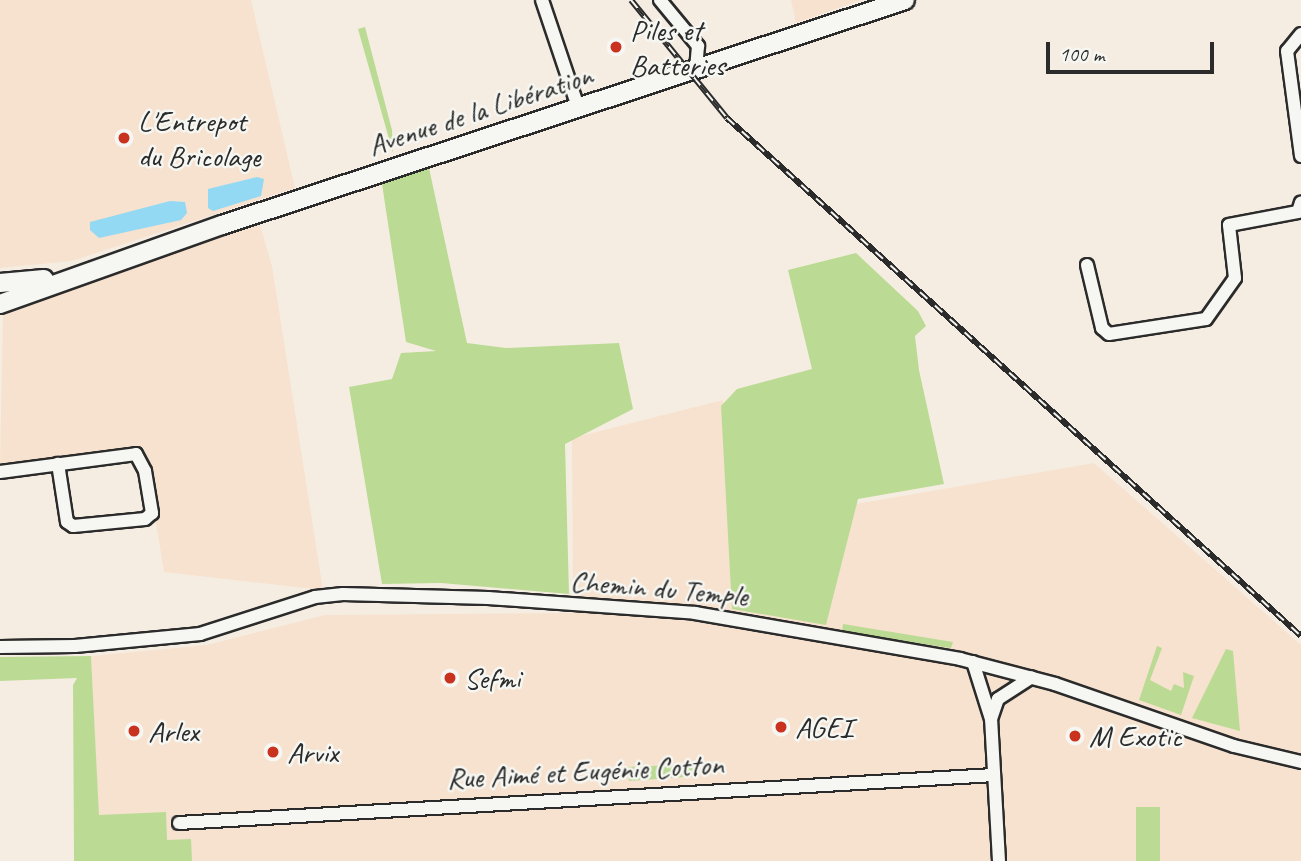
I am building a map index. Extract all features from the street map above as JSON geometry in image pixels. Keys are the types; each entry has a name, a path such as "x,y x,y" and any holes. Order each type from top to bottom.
{"main road":[{"name":"Avenue de la Libération","path":"0,304 75,276 696,67 905,0"},
{"name":"Avenue de la Libération","path":"0,283 75,276"}],"street":[{"path":"542,0 578,107"},
{"path":"660,0 698,46 717,60"},
{"path":"1301,34 1287,51 1301,156"},
{"path":"696,67 698,46"},
{"path":"1087,265 1102,328 1109,334 1206,318 1235,278 1229,225 1298,212 1301,202"},
{"path":"0,471 136,454 145,471 152,513 145,519 73,526 67,522 58,464"},
{"name":"Chemin du Temple","path":"0,647 75,646 200,634 315,597 370,594 695,613 973,662 1032,677 1234,746 1301,762"},
{"path":"973,662 991,719 999,861"},
{"path":"991,719 998,699 1032,677"},
{"name":"Rue Aimé et Eugénie Cotton","path":"179,823 994,775"}],"shaded area":[{"path":"0,0 251,0 295,188 72,261 0,268"},
{"path":"791,0 861,0 796,23"},
{"path":"260,225 272,266 323,590 164,572 144,448 0,465 3,313 120,267"},
{"path":"723,400 737,610 827,621 856,504 1094,463 1301,645 1301,861 101,861 91,656 207,645 325,615 573,613 572,438"}],"green space":[{"path":"365,27 392,130 393,153 358,29"},
{"path":"429,168 467,343 506,348 619,343 633,409 565,444 569,594 441,583 382,584 349,387 392,379 401,353 436,351 406,342 382,184"},
{"path":"856,253 918,311 926,326 915,336 919,370 944,484 858,499 826,625 732,609 721,406 737,389 812,369 788,270"},
{"path":"843,624 953,642 951,648 842,632"},
{"path":"1157,646 1162,648 1150,680 1171,691 1174,684 1184,688 1183,672 1194,676 1181,715 1139,700"},
{"path":"1226,649 1233,651 1240,731 1192,718"},
{"path":"91,656 99,815 166,812 167,840 191,839 192,861 74,861 73,685 77,678 0,681 0,657"},
{"path":"697,764 698,776 629,781 628,767"},
{"path":"1136,807 1160,807 1160,861 1136,861"}],"water":[{"path":"257,177 264,179 261,196 213,211 208,208 208,189"},
{"path":"170,201 185,202 187,213 181,220 99,238 90,230 90,222"}],"railway":[{"path":"631,0 727,118 1301,636"}],"place":[{"name":"Piles et Batteries","path":"616,47"},
{"name":"L'Entrepot du Bricolage","path":"124,138"},
{"name":"Sefmi","path":"450,678"},
{"name":"AGEI","path":"781,727"},
{"name":"Arlex","path":"134,731"},
{"name":"M Exotic","path":"1075,736"},
{"name":"Arvix","path":"273,752"}]}
